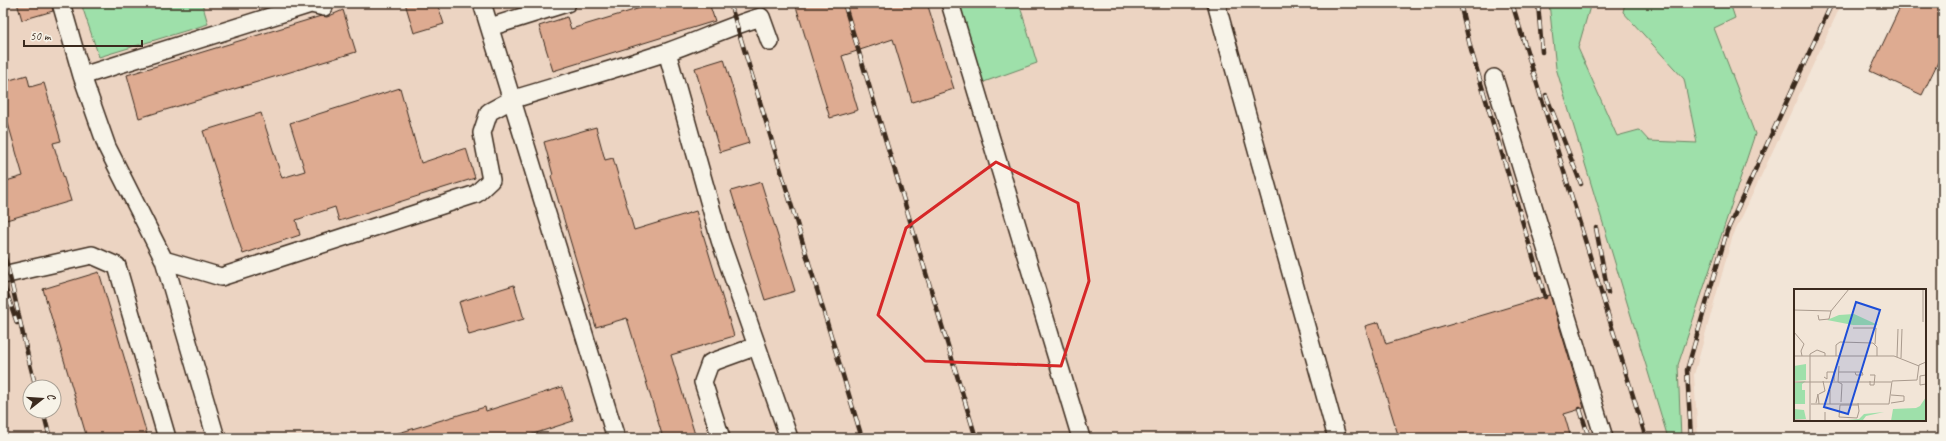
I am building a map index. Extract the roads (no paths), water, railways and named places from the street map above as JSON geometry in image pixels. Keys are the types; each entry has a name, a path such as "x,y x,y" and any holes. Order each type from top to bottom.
{"lane":[{"path":"61,3 82,76 107,147 164,260 216,438"},
{"path":"482,3 616,438"},
{"path":"490,27 567,3"},
{"path":"950,3 1081,438"},
{"path":"1216,3 1337,438"},
{"path":"82,76 311,4 324,7"},
{"path":"164,260 221,277 476,194 491,180 482,133 489,112 512,100 667,52 712,36 736,24 761,16 770,42"},
{"path":"667,52 720,240 789,438"},
{"path":"1494,78 1604,438"},
{"path":"3,275 92,255 118,266 167,438"},
{"path":"721,438 703,382 710,363 757,346"}],"railway":[{"path":"730,3 862,438"},
{"path":"844,3 976,438"},
{"path":"1460,3 1471,50 1545,297"},
{"path":"1512,3 1646,438"},
{"path":"1538,3 1542,52"},
{"path":"1691,438 1687,370 1727,231 1832,3"},
{"path":"1546,95 1581,184"},
{"path":"1596,228 1608,293"},
{"path":"3,250 34,379"},
{"path":"3,282 17,323"},
{"path":"1580,409 1589,438"},
{"path":"45,419 50,438"}]}
